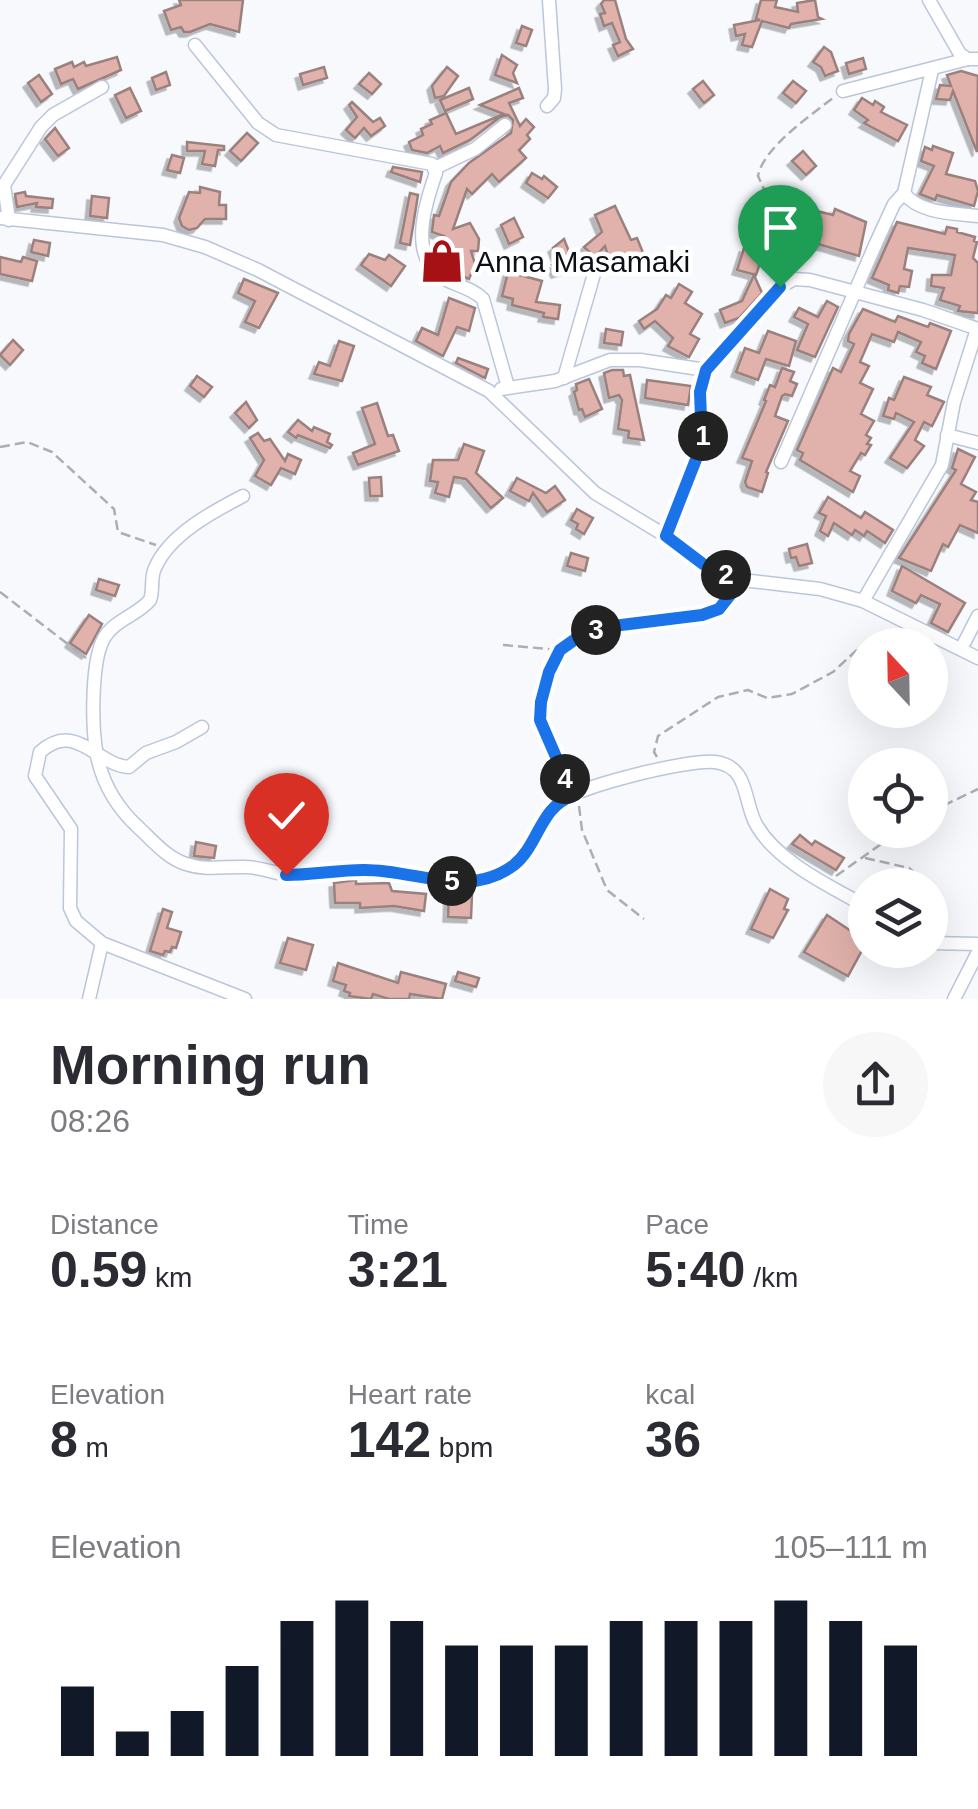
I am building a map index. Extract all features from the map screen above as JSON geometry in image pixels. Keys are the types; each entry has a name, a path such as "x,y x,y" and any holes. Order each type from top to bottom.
{"street":[{"path":"547,106 555,93 549,0"},
{"path":"930,0 953,46 973,59"},
{"path":"195,46 258,123 276,135 339,149 409,158 435,168"},
{"path":"842,91 973,59"},
{"path":"781,462 889,214 904,193 932,70"},
{"path":"102,87 53,115 41,127 4,185 5,219 163,235 205,247 293,287 489,391 595,493 666,536 703,564 742,580 820,589 864,601 978,658"},
{"path":"435,168 474,149 505,125"},
{"path":"435,168 421,237 426,262 438,275 476,291 483,299 508,387"},
{"path":"904,193 910,201 927,208 978,216"},
{"path":"564,378 594,274"},
{"path":"666,536 702,444 700,392 706,370 780,287 794,279 810,280 978,329 942,465 864,601"},
{"path":"489,391 564,378 610,360 640,360 706,370"},
{"path":"947,435 978,443"},
{"path":"243,496 212,513 166,550 152,574 150,600 104,638 94,713 96,751 116,805 164,852 183,864 202,868 242,866 302,875 364,870 464,883 486,880 523,856 556,803 612,781 703,762 729,766 745,786 750,812 761,833 798,868 848,895"},
{"path":"961,649 978,616"},
{"path":"202,727 146,753 129,767 80,743 55,743 40,752 36,776 71,829 70,908 76,921 102,943 245,999"},
{"path":"89,999 102,943"},
{"path":"948,945 978,948 957,998"}],"path":[{"path":"794,279 791,249 761,184 760,166 782,140 842,91"},
{"path":"0,448 26,442 42,446 101,494 114,509 118,532 166,550"},
{"path":"644,919 607,890 582,830 576,795 540,720 549,672 560,650 584,633 702,615 719,609 742,580"},
{"path":"0,592 98,667"},
{"path":"902,628 908,622"},
{"path":"503,645 560,650"},
{"path":"663,770 654,752 658,736 718,696 748,690 766,698 792,694 833,672 848,658"},
{"path":"948,803 978,789"},
{"path":"826,881 878,848"},
{"path":"864,858 909,868"}],"building":[{"path":"179,0 243,0 239,32 210,24 190,32 181,27 171,30 164,11 181,5"},
{"path":"604,0 615,0 626,39 633,49 618,56 613,45 620,42 612,23 604,26 600,14 605,13 601,4"},
{"path":"761,0 777,0 775,7 798,12 797,3 815,0 818,17 822,19 791,24 789,28 762,21 752,47 742,45 745,34 736,36 734,25 760,20 756,19"},
{"path":"522,26 532,30 526,46 516,43"},
{"path":"824,47 831,52 838,71 825,76 813,62"},
{"path":"502,55 517,65 513,73 517,83 495,75"},
{"path":"117,57 121,70 78,89 73,79 61,84 55,69 72,62 74,67 84,62 86,66"},
{"path":"863,58 866,69 849,74 846,63"},
{"path":"324,67 327,78 303,85 300,74"},
{"path":"447,67 458,76 444,96 435,98 432,86"},
{"path":"961,71 978,76 977,152 953,91 950,100 936,99 940,85 951,86 947,75"},
{"path":"166,72 170,85 156,90 152,78"},
{"path":"369,73 381,84 372,94 359,84"},
{"path":"39,75 52,94 41,102 28,83"},
{"path":"703,81 714,95 704,103 693,89"},
{"path":"793,81 806,91 796,103 783,93"},
{"path":"130,88 141,111 126,118 115,95"},
{"path":"469,88 473,99 445,111 440,100"},
{"path":"519,88 523,98 509,103 520,126 526,119 534,127 527,135 530,139 519,150 526,158 499,182 492,174 472,194 467,189 453,229 470,223 479,239 478,251 471,251 475,264 469,279 439,261 434,248 444,236 432,232 434,215 439,216 451,182 469,163 511,133 513,120 508,115 500,117 470,140 443,153 440,146 427,153 412,150 409,142 423,135 421,129 432,124 430,120 446,113 456,134 504,114 480,105"},
{"path":"862,98 873,105 875,101 884,107 881,112 907,125 898,141 864,123 868,120 854,110"},
{"path":"352,102 373,122 380,118 385,126 371,136 364,128 355,138 346,130 357,117 349,105"},
{"path":"55,128 69,148 58,156 45,139"},
{"path":"247,133 258,143 241,161 230,151"},
{"path":"187,142 224,146 224,150 218,150 215,166 202,164 205,151 187,151"},
{"path":"933,146 953,153 946,174 975,181 978,191 974,206 920,194 934,166 921,161 925,147 932,150"},
{"path":"803,151 816,166 806,175 792,161"},
{"path":"172,155 184,158 180,173 167,170"},
{"path":"393,167 422,172 420,182 391,172"},
{"path":"532,173 542,179 544,176 557,187 548,198 526,183"},
{"path":"200,187 220,192 219,205 226,205 226,219 205,219 189,230 179,218 189,192 200,193"},
{"path":"25,192 26,196 53,199 52,208 36,207 37,203 17,207 15,194"},
{"path":"410,193 418,195 410,245 400,243"},
{"path":"92,196 109,198 107,218 90,216"},
{"path":"615,206 631,240 637,238 646,260 620,270 605,246 595,257 584,247 602,232 595,215"},
{"path":"796,206 833,215 835,209 866,222 859,256 787,235 789,228 783,226 786,216 792,218"},
{"path":"514,218 523,237 509,244 501,225"},
{"path":"897,222 945,234 947,227 975,237 978,313 958,311 960,306 940,300 944,288 931,286 932,275 951,275 955,255 908,248 904,269 912,271 909,287 900,286 898,293 872,278"},
{"path":"564,239 575,267 556,273 552,265 559,263 553,248"},
{"path":"34,240 50,243 48,256 31,252"},
{"path":"744,248 763,254 756,275 737,270"},
{"path":"369,254 385,260 389,255 405,266 391,286 361,265"},
{"path":"0,257 37,261 32,281 0,274"},
{"path":"508,272 542,281 536,302 560,305 558,319 512,305 513,299 502,296"},
{"path":"754,275 762,293 739,318 725,323 720,310 742,301"},
{"path":"244,279 278,293 259,328 245,322 255,301 238,293"},
{"path":"679,284 692,292 685,303 702,314 690,334 699,339 689,357 668,346 673,338 655,321 644,329 639,321 657,309 666,295 671,298"},
{"path":"449,298 475,308 469,331 457,327 443,356 416,341 422,328 438,335"},
{"path":"827,301 838,307 815,357 797,350 808,324 794,317 799,308 818,317"},
{"path":"863,309 895,322 898,316 951,331 936,369 922,363 925,356 916,352 921,342 898,332 894,342 872,334 860,362 869,366 860,383 873,389 861,414 874,421 866,435 871,438 867,444 871,445 850,471 860,476 853,492 800,460 803,453 797,450 833,368 841,372 854,344 848,341 849,334"},
{"path":"606,329 623,332 621,345 604,343"},
{"path":"768,331 796,341 789,366 766,359 758,380 736,372 745,348 759,353"},
{"path":"13,340 23,350 10,365 0,355"},
{"path":"339,341 354,346 342,381 314,374 319,362 330,366"},
{"path":"458,358 488,369 485,378 456,363"},
{"path":"782,368 794,372 790,381 797,384 792,396 782,396 775,416 788,421 766,472 762,492 747,487 752,461 742,458 770,385 775,387"},
{"path":"612,370 630,375 644,440 628,438 629,431 618,429 622,400 619,395 609,398 604,373"},
{"path":"197,376 212,387 204,397 190,386"},
{"path":"904,377 931,387 927,395 944,402 932,426 924,422 915,440 924,446 907,468 890,458 914,422 896,413 894,419 883,416 889,398 894,400"},
{"path":"589,379 602,409 585,417 574,392 576,384"},
{"path":"647,380 691,386 688,405 645,398"},
{"path":"246,402 257,420 249,428 235,413"},
{"path":"377,403 388,436 393,435 399,451 358,465 353,453 375,444 362,408"},
{"path":"298,420 312,431 314,427 330,434 330,448 288,432"},
{"path":"258,433 264,441 270,439 285,461 288,454 301,460 295,474 281,468 271,485 255,476 264,460 250,438"},
{"path":"464,444 484,451 476,473 503,498 491,508 466,479 454,477 449,497 435,493 438,482 430,481 433,460 458,460"},
{"path":"958,449 975,457 961,484 976,492 971,500 978,502 978,533 960,525 948,547 943,544 931,571 899,558 956,470 952,468"},
{"path":"381,477 382,496 370,496 369,478"},
{"path":"517,478 546,493 555,486 565,500 547,512 533,493 529,501 510,491"},
{"path":"828,497 861,518 865,512 893,530 885,543 867,531 864,536 855,530 852,535 834,523 828,536 820,531 826,516 819,513"},
{"path":"577,509 593,518 584,534 571,520"},
{"path":"807,544 812,563 799,566 789,549"},
{"path":"571,553 588,558 585,571 567,566"},
{"path":"902,566 965,603 948,632 948,628 931,623 940,604 921,595 916,603 892,591"},
{"path":"99,579 119,585 115,596 96,590"},
{"path":"89,615 102,624 86,654 70,643"},
{"path":"800,835 812,845 815,841 844,858 836,870 792,844"},
{"path":"196,842 216,846 214,858 194,856"},
{"path":"356,880 356,884 389,883 392,891 426,894 424,911 335,903 334,883"},
{"path":"770,889 788,899 784,909 788,910 773,938 751,929"},
{"path":"449,893 472,895 471,918 448,917"},
{"path":"163,909 172,912 167,928 181,932 176,948 163,955 150,951"},
{"path":"827,915 848,929 848,968 852,968 848,976 804,952"},
{"path":"288,938 313,945 306,970 280,963"},
{"path":"338,963 398,983 401,972 446,984 442,999 410,994 409,999 373,994 371,999 349,996 344,991 346,985 333,981"},
{"path":"458,972 479,978 476,987 455,981"}],"place":[{"name":"Anna Masamaki","path":"442,261"}],"route":[{"path":"286,875 364,870 464,883 486,880 523,856 556,803 573,796 540,720 549,672 560,650 584,633 605,627 702,615 719,609 742,580 703,564 666,536 702,444 700,392 706,370 780,287"}]}
